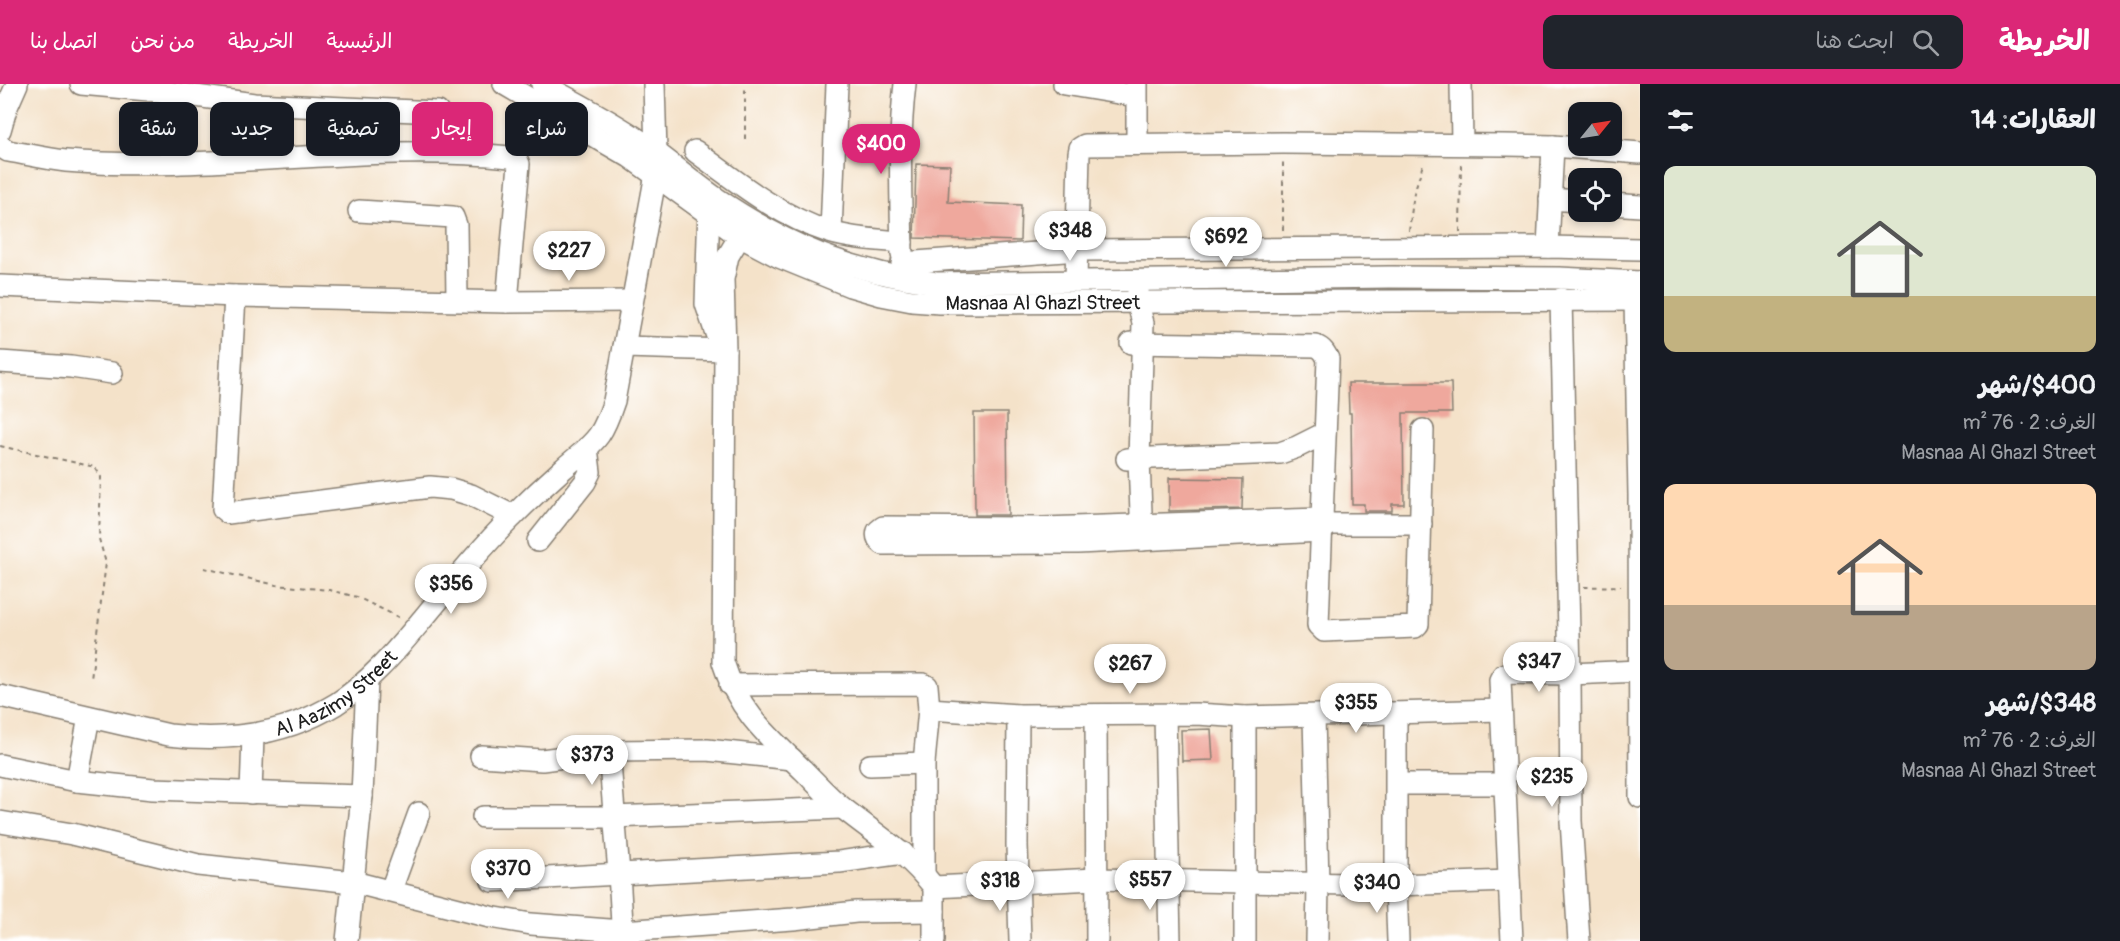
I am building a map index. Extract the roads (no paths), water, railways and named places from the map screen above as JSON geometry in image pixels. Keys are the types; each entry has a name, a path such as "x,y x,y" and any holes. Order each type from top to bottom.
{"street":[{"path":"0,130 6,109 18,84"},
{"path":"81,84 159,88 254,104 412,111"},
{"name":"Masnaa Al Ghazl Street","path":"504,84 603,140 709,205 744,228 779,257 850,286 912,301 940,303 1389,301 1561,299 1638,294"},
{"name":"Masnaa Al Ghazl Street","path":"542,84 610,122 656,152 709,205"},
{"path":"654,84 656,152"},
{"path":"831,232 837,84"},
{"path":"903,261 899,145 905,84"},
{"path":"1064,84 1137,90 1137,144"},
{"path":"1461,84 1462,144"},
{"path":"1077,281 1078,153 1080,148 1085,146 1283,143 1462,144 1552,146 1640,153"},
{"path":"0,146 8,151 64,161 136,164 440,152 510,157 517,160 519,164 507,302"},
{"path":"1548,247 1552,146"},
{"path":"695,151 764,201 805,223 903,261 1078,250 1548,247 1640,249"},
{"name":"Al Aazimy Street","path":"0,696 169,735 225,738 253,736 292,724 335,705 368,681 479,552 513,516 600,434 614,401 656,174"},
{"path":"1550,199 1568,200"},
{"path":"709,205 706,304 717,337 725,350"},
{"path":"1622,205 1640,206"},
{"path":"359,211 453,217 456,225 457,299"},
{"path":"744,228 728,256 723,279 725,350 723,662 730,684 746,710 841,808 903,853 929,881 1018,882 1096,879 1396,885 1509,881"},
{"name":"Masnaa Al Ghazl Street","path":"744,228 866,271 903,261 936,283 1389,277 1559,278 1638,294"},
{"path":"1389,277 1389,301"},
{"path":"1134,533 1133,459 1137,344 1143,323 1138,303 1138,280"},
{"path":"0,286 235,296 457,299 507,302 632,301"},
{"path":"1638,294 1640,798"},
{"path":"235,296 223,509 225,511 228,513 345,500 430,487 450,489 471,495 513,516"},
{"path":"1561,299 1570,674 1571,820 1579,941"},
{"path":"1137,344 1316,346 1322,348 1328,359 1324,525 1318,625 1324,632 1415,627 1420,621 1423,430"},
{"path":"624,347 725,350"},
{"path":"0,362 71,367 112,373"},
{"path":"1133,459 1280,453 1298,447 1325,433"},
{"path":"538,541 585,482 590,472 587,448"},
{"path":"1134,533 1032,528 883,527 877,535 883,544 990,544 1134,533 1324,525 1421,524"},
{"path":"1512,941 1500,680 1508,673 1570,674 1640,671"},
{"path":"347,941 362,796 368,681"},
{"path":"730,684 924,684 928,690 924,763 934,941"},
{"path":"928,709 1018,715 1245,717 1501,710"},
{"path":"1396,713 1398,941"},
{"path":"1018,715 1020,941"},
{"path":"1096,715 1097,941"},
{"path":"1165,715 1170,941"},
{"path":"1314,716 1317,941"},
{"path":"77,781 89,717"},
{"path":"1245,717 1245,941"},
{"path":"250,793 253,736"},
{"path":"481,756 542,760 609,751 707,750 792,759"},
{"path":"609,751 623,936"},
{"path":"870,765 924,763"},
{"path":"0,765 77,781 171,791 362,796"},
{"path":"1397,784 1505,784"},
{"path":"483,817 614,817 841,808"},
{"path":"391,890 419,813"},
{"path":"0,822 72,834 198,865 353,882 490,917 623,936 856,912 934,911"},
{"path":"492,880 839,862 903,853"}]}
